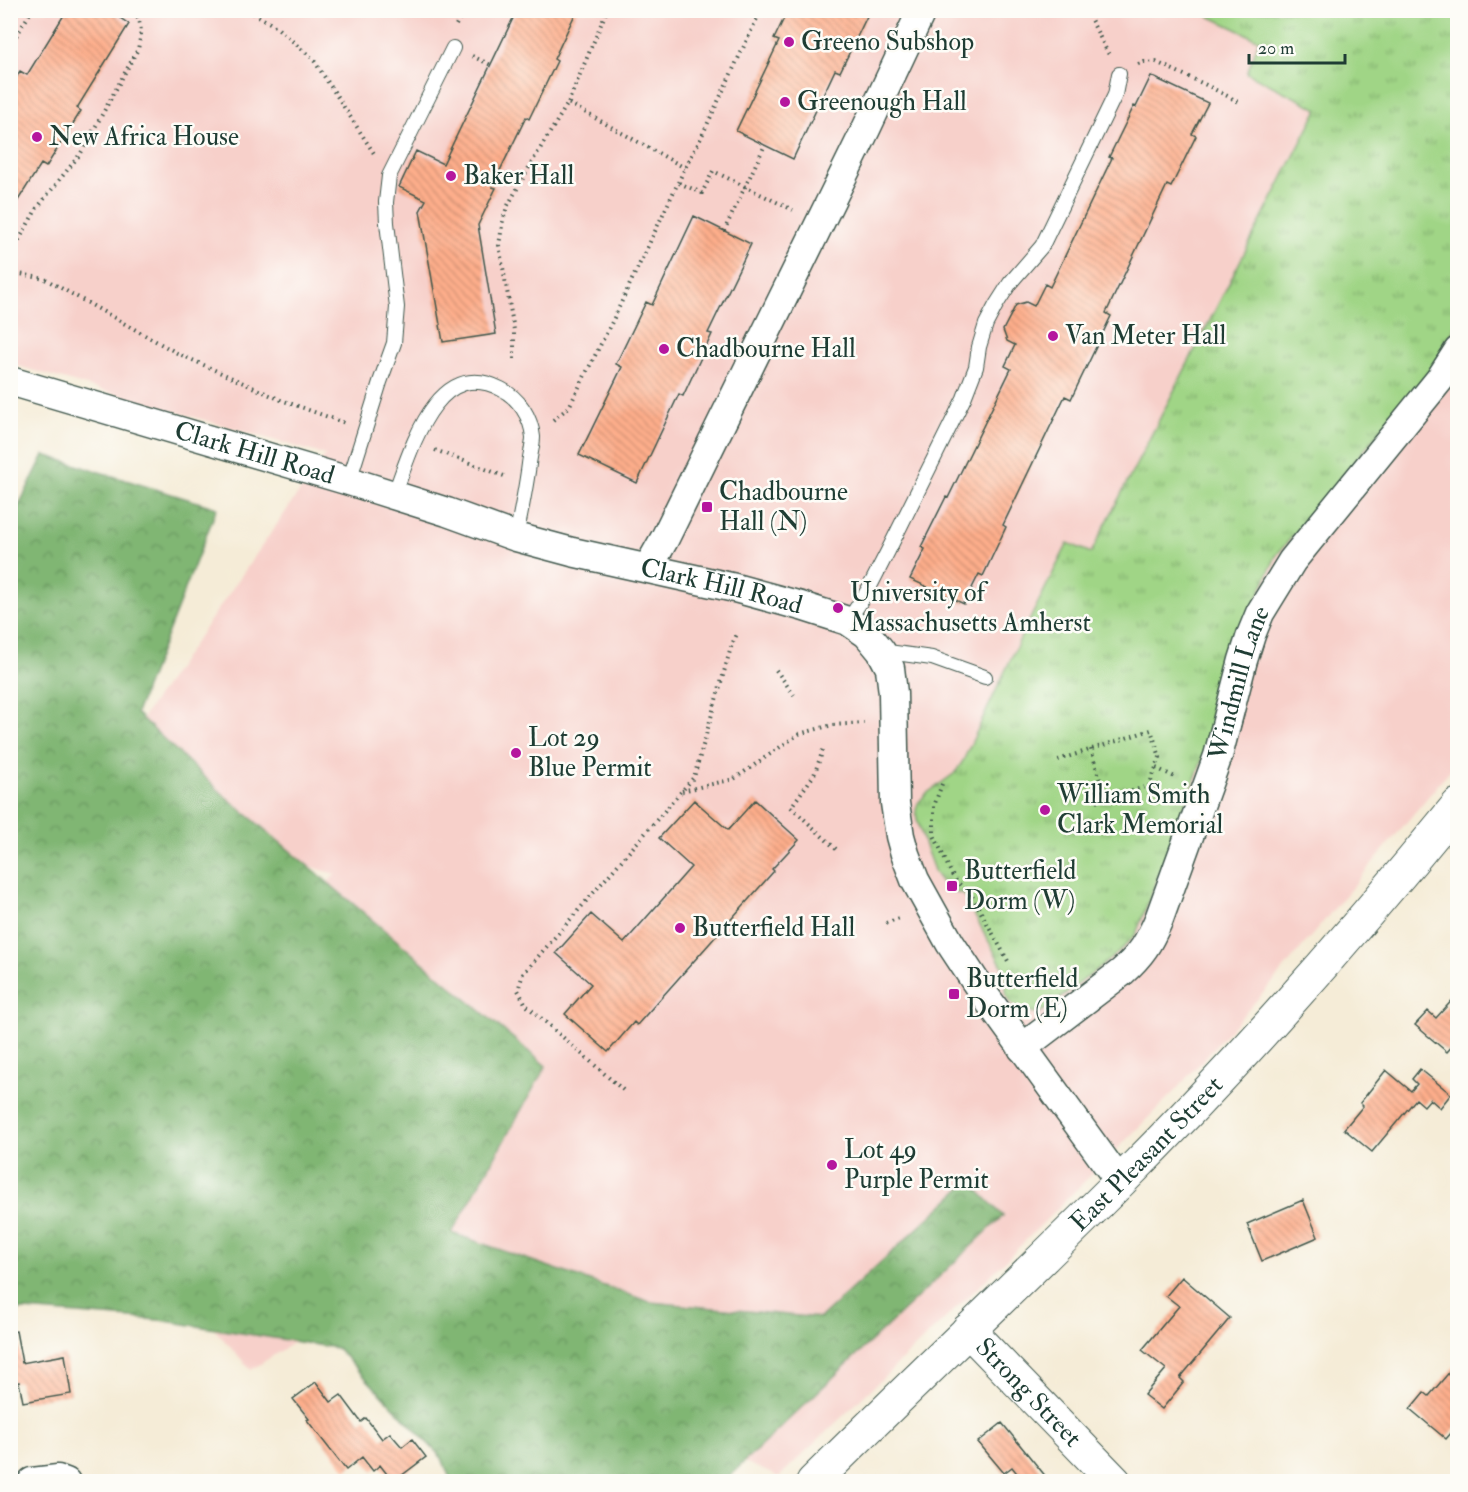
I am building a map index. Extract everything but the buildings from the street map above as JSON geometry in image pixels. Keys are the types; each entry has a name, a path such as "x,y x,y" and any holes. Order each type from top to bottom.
{"main road":[{"name":"East Pleasant Street","path":"813,1482 1120,1182 1264,1030 1396,881 1458,805"},
{"name":"Strong Street","path":"968,1330 1115,1482"}],"street":[{"path":"648,568 841,182 922,10"},
{"name":"Windmill Lane","path":"1022,1048 1122,972 1147,945 1159,919 1218,756 1243,660 1260,613 1292,561 1440,379 1458,351"},
{"name":"Clark Hill Road","path":"10,381 349,481 516,537 572,552 746,591 822,612 848,621 867,634 881,651 890,668 893,693 895,803 900,836 915,880 983,993 1120,1182"},
{"path":"32,1482 58,1479 66,1482"}],"lane":[{"path":"349,481 394,343 397,307 387,223 386,202 389,176 453,48"},
{"path":"848,621 868,590 964,398 976,367 979,346 986,324 1010,283 1042,246 1108,111 1115,95 1119,74"},
{"path":"394,495 428,413 440,398 454,388 472,381 496,386 510,393 529,418 533,438 516,537"},
{"path":"881,651 932,658 985,677"}],"path":[{"path":"10,15 14,10"},
{"path":"10,46 32,10"},
{"path":"10,256 37,208 81,153 138,49 141,35 140,20 132,10"},
{"path":"248,10 275,26 313,59 389,176"},
{"path":"514,359 514,330 499,245 503,220 507,207 531,162 568,103 607,10"},
{"path":"552,420 569,407 761,10"},
{"path":"1086,10 1119,74 1144,62 1156,62 1239,102"},
{"path":"568,103 685,168"},
{"path":"724,231 765,145"},
{"path":"679,183 702,194 713,171 799,213"},
{"path":"10,272 45,279 177,353 281,400 354,426"},
{"path":"428,448 512,478"},
{"path":"623,1090 526,1005 518,990 523,974 694,777 732,644 738,632"},
{"path":"776,670 794,695"},
{"path":"681,791 734,779 799,734 832,725 894,720"},
{"path":"1058,760 1151,730 1160,757 1149,786 1097,801"},
{"path":"1091,749 1105,798"},
{"path":"823,750 814,775 791,807 836,849"},
{"path":"942,784 934,806 934,835 952,875 971,894 1008,961"},
{"path":"965,897 971,894"}],"shaded area":[{"name":"University of Massachusetts Amherst","path":"10,11 1457,11 1457,762 1272,983 1174,1092 993,1273 779,1477 364,1297 251,1370 83,1184 335,874 87,798 325,455 11,364"}],"green space":[{"path":"1198,11 1457,11 1457,321 1443,355 1276,556 1233,652 1210,739 1136,934 1119,952 1048,1008 1037,1014 1023,1012 1010,1002 1006,993 1006,973 963,894 947,889 935,873 916,810 918,803 926,794 955,773 963,761 1068,543 1091,553 1318,109 1247,73 1259,40"},
{"path":"44,455 217,508 136,713 226,797 546,1066 452,1233 650,1302 820,1318 969,1181 1003,1216 724,1481 451,1481 442,1458 337,1348 159,1320 11,1309 10,512 15,513"}],"place":[{"name":"Greeno Subshop","path":"789,42"},
{"name":"Greenough Hall","path":"785,102"},
{"name":"New Africa House","path":"37,137"},
{"name":"Baker Hall","path":"451,176"},
{"name":"Van Meter Hall","path":"1053,336"},
{"name":"Chadbourne Hall","path":"664,349"},
{"name":"Chadbourne Hall (N)","path":"707,507"},
{"name":"University of Massachusetts Amherst","path":"838,608"},
{"name":"Lot 29 Blue Permit","path":"516,753"},
{"name":"William Smith Clark Memorial","path":"1045,810"},
{"name":"Butterfield Dorm (W)","path":"952,886"},
{"name":"Butterfield Hall","path":"680,928"},
{"name":"Butterfield Dorm (E)","path":"954,994"},
{"name":"Lot 49 Purple Permit","path":"832,1165"}]}
